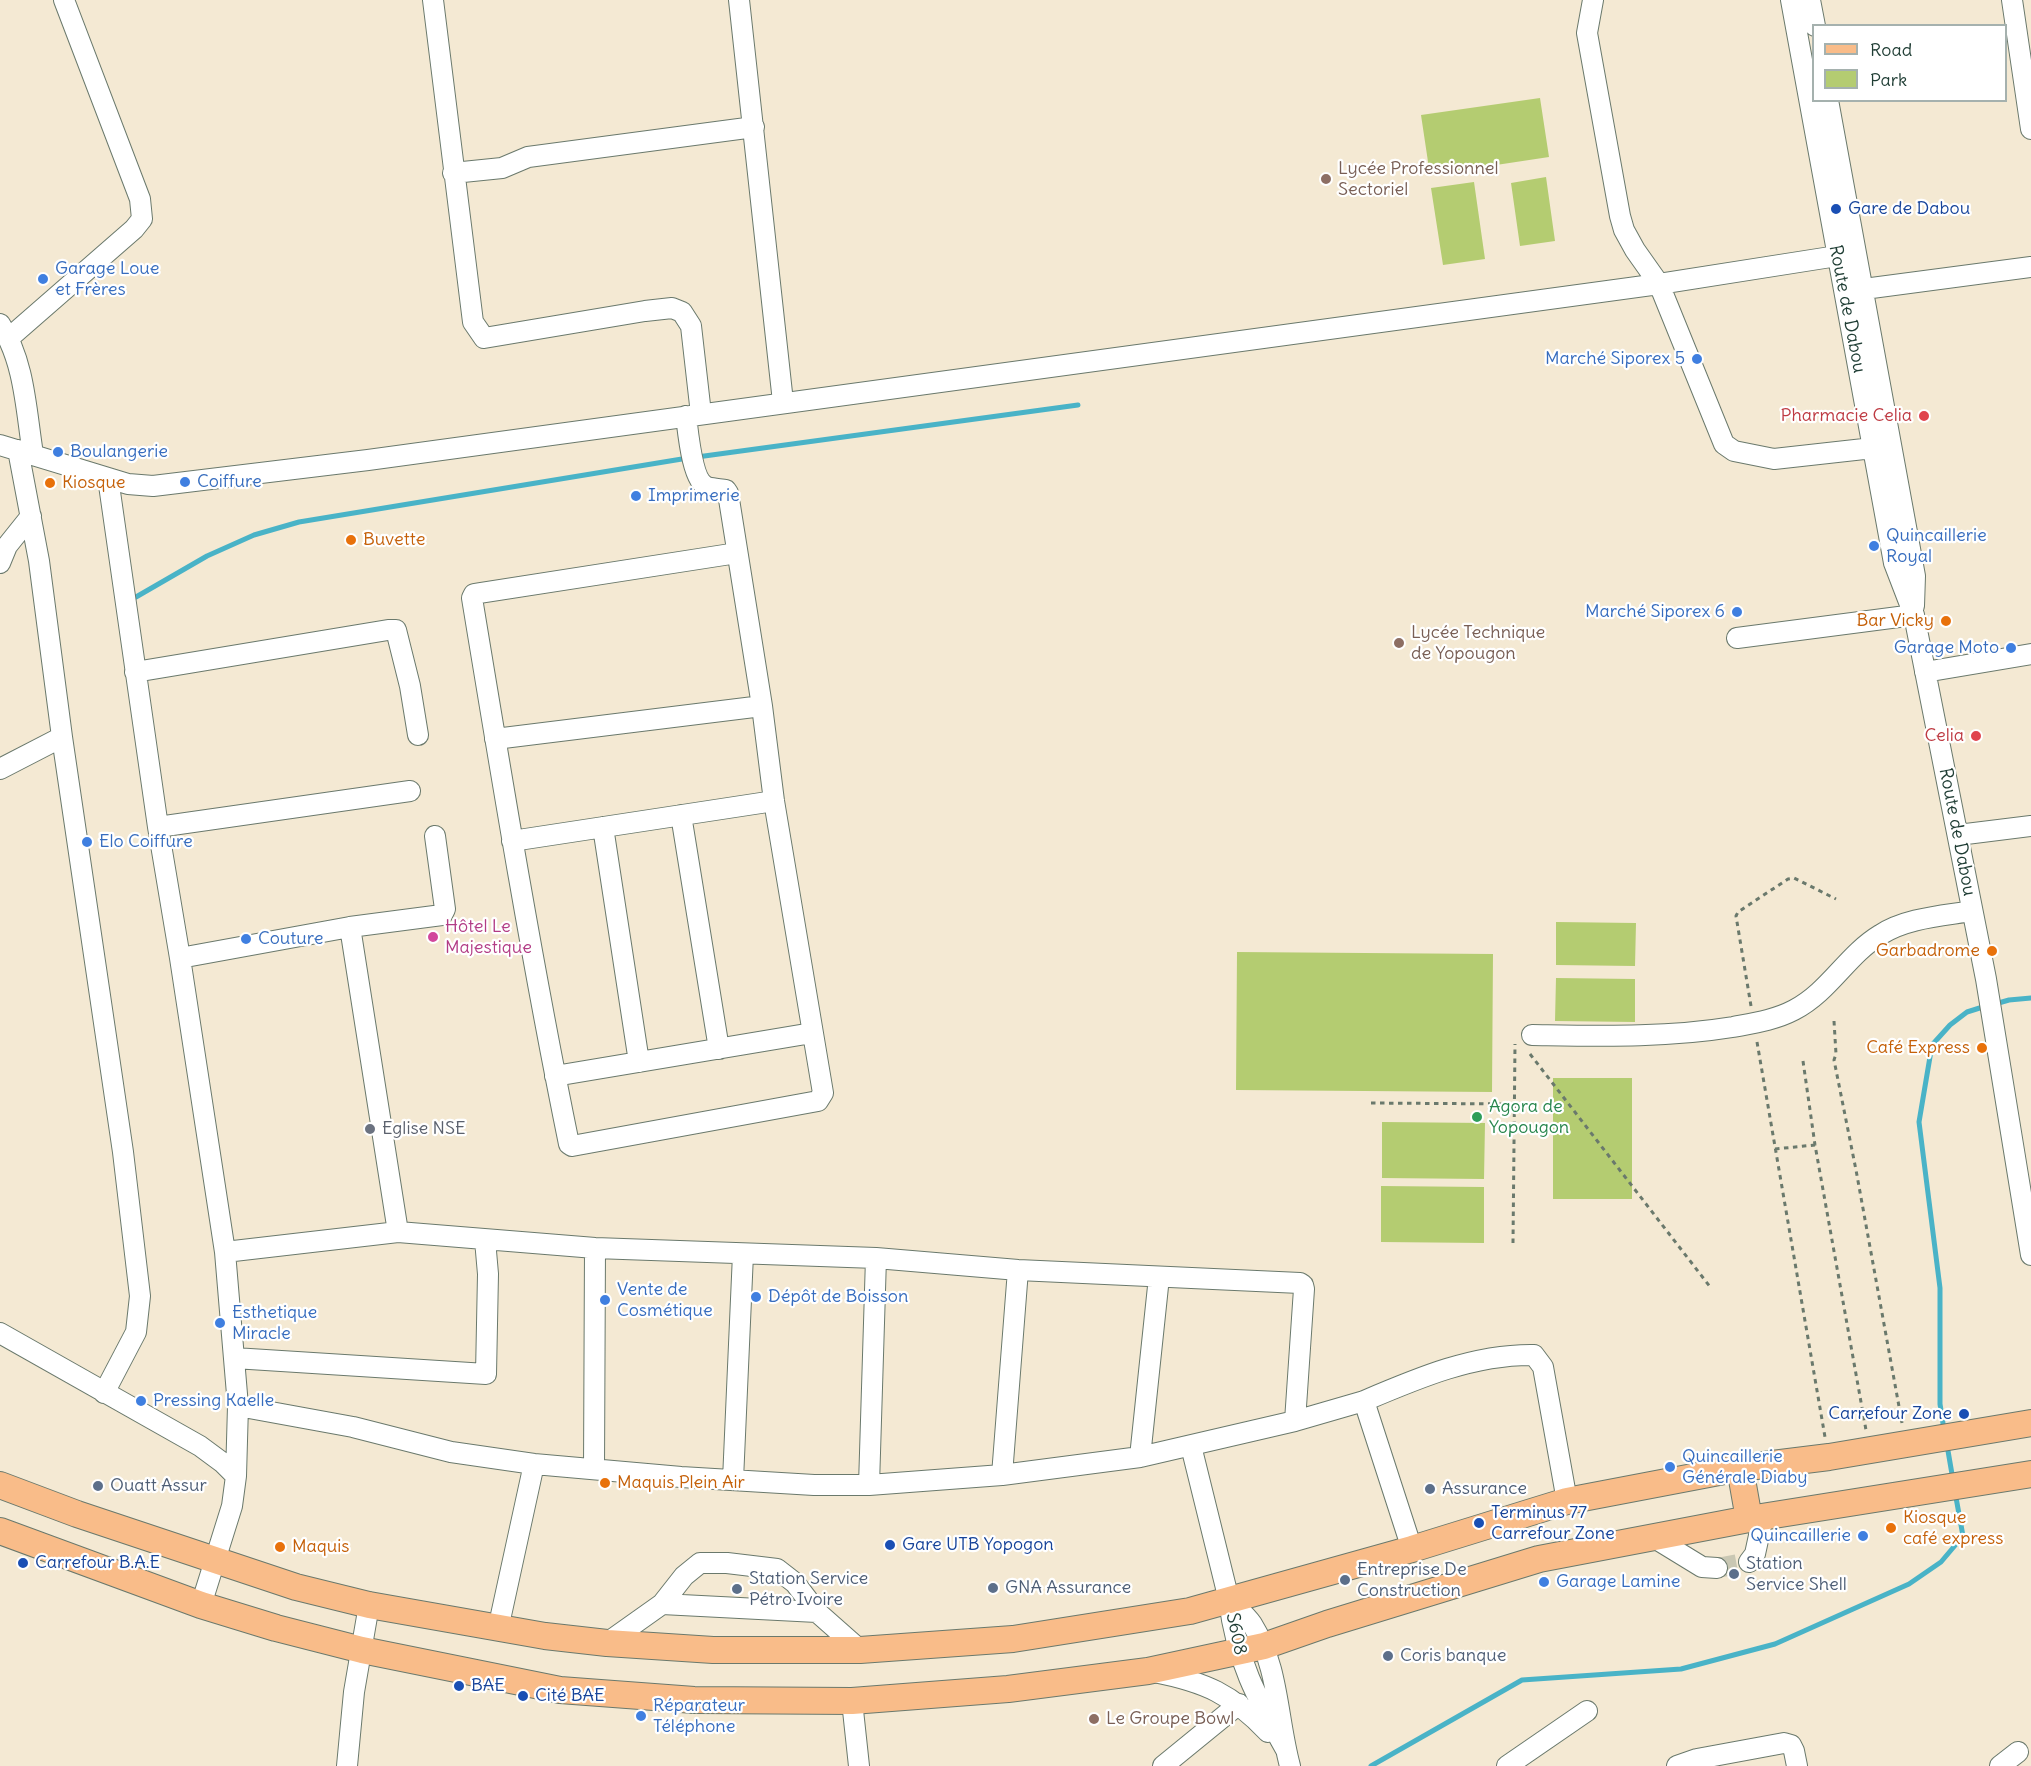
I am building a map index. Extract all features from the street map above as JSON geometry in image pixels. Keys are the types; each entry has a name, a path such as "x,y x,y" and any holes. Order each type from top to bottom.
{"main road":[{"path":"0,1485 77,1514 296,1587 369,1605 498,1629 607,1643 713,1650 860,1650 1013,1639 1190,1611 1412,1549 1568,1501 1740,1468 1829,1457 2031,1423"},
{"path":"1740,1468 1756,1518"},
{"path":"0,1531 201,1605 276,1628 362,1650 560,1690 694,1700 852,1701 1008,1689 1148,1671 1264,1646 1539,1559 1756,1518 2031,1474"}],"street":[{"path":"64,0 140,199 142,219 134,229 5,331 18,363 17,450 39,561 62,737 121,1141 140,1296 136,1332 104,1393"},
{"path":"433,0 472,322 484,338 672,308 682,312 691,326 693,457 706,487 727,491 762,706 774,801 812,1033 823,1086 823,1093 818,1101 575,1146 569,1144 555,1076 512,841 472,598 474,594 737,553"},
{"path":"739,0 783,402"},
{"path":"1593,0 1587,33 1624,230 1659,284 1687,358 1724,444 1728,448 1774,459 1873,448"},
{"name":"Route de Dabou","path":"1791,0 1894,563 1914,615 1958,835 1990,1004 2031,1256"},
{"path":"1810,0 1815,24"},
{"path":"2012,0 2028,83 2031,129"},
{"name":"Route de Dabou","path":"1828,102 1915,576 1914,615"},
{"path":"453,173 502,168 528,157 754,127"},
{"path":"17,450 128,484 162,486 1659,284 1837,256"},
{"path":"1864,289 2031,267"},
{"path":"108,478 158,827 225,1252 238,1406 237,1476 232,1506 201,1605"},
{"path":"0,563 7,546 31,516"},
{"path":"1737,638 1914,615"},
{"path":"135,672 396,630 410,686 418,735"},
{"path":"1925,672 2031,654"},
{"path":"495,739 762,706"},
{"path":"0,769 62,737"},
{"path":"158,827 410,791"},
{"path":"512,841 774,801"},
{"path":"681,815 719,1049"},
{"path":"1958,835 2031,826"},
{"path":"603,827 639,1062"},
{"path":"180,958 350,927 442,915 445,909 435,836"},
{"path":"1526,1041 1647,1036 1710,1030 1769,1020 1795,1010 1826,987 1856,955 1880,934 1915,920 1972,911"},
{"path":"350,927 398,1232"},
{"path":"555,1076 812,1033"},
{"path":"225,1252 398,1232 595,1248 876,1258 1018,1270 1300,1283 1303,1285 1294,1421"},
{"path":"234,1358 486,1374 488,1274 485,1240"},
{"path":"594,1469 595,1248"},
{"path":"733,1480 743,1254"},
{"path":"869,1485 876,1258"},
{"path":"1002,1475 1018,1270"},
{"path":"1140,1457 1159,1277"},
{"path":"0,1334 200,1446 237,1476"},
{"path":"238,1406 353,1427 451,1452 534,1464 733,1480 814,1485 869,1485 1002,1475 1140,1457 1294,1421 1364,1401 1436,1371 1504,1356 1534,1355 1543,1367 1568,1501"},
{"path":"1364,1401 1412,1549"},
{"path":"1191,1446 1229,1600"},
{"path":"498,1629 534,1464"},
{"path":"1749,1562 1755,1554 1756,1518"},
{"path":"1653,1537 1702,1567 1717,1568"},
{"path":"607,1643 662,1604 684,1576 700,1563 727,1563 777,1569 795,1583 817,1612 860,1650"},
{"name":"S608","path":"1229,1600 1251,1622 1264,1646 1273,1671 1288,1758"},
{"name":"S608","path":"1229,1600 1238,1652 1255,1695 1288,1758"},
{"path":"662,1604 817,1612"},
{"path":"347,1766 354,1692 369,1605"},
{"path":"1148,1671 1188,1678 1218,1691 1239,1704 1288,1758"},
{"path":"852,1701 859,1766"},
{"path":"1163,1766 1239,1704"},
{"path":"1507,1766 1587,1711"},
{"path":"1677,1766 1784,1743 1791,1745 1797,1766"},
{"path":"2000,1766 2018,1752"}],"path":[{"path":"1829,1457 1736,916 1738,912 1788,879 1794,878 1836,899"},
{"path":"1834,1022 1836,1054 1834,1059 1856,1170 1918,1442"},
{"path":"1513,1243 1515,1104 1526,1041"},
{"path":"1526,1041 1711,1288"},
{"path":"1803,1061 1815,1145 1869,1450"},
{"path":"1371,1103 1515,1104"},
{"path":"1775,1149 1815,1145"}],"green space":[{"path":"1540,98 1549,157 1430,175 1421,115"},
{"path":"1546,177 1555,241 1520,246 1511,183"},
{"path":"1474,182 1485,259 1443,265 1431,188"},
{"path":"1556,922 1636,923 1635,966 1556,965"},
{"path":"1237,952 1493,954 1492,1092 1236,1090"},
{"path":"1556,978 1635,979 1635,1022 1555,1021"},
{"path":"1553,1078 1632,1078 1632,1199 1553,1199"},
{"path":"1382,1122 1485,1123 1484,1179 1382,1178"},
{"path":"1381,1186 1484,1187 1484,1243 1381,1242"}],"waterway":[{"path":"697,457 1078,405"},
{"path":"136,597 207,556 254,535 299,522 688,458"},
{"path":"1995,1004 2031,998"},
{"path":"1944,1430 1940,1404 1940,1288 1919,1122 1932,1045 1950,1025 1967,1012 1986,1006"},
{"path":"1947,1445 1953,1480"},
{"path":"1371,1766 1522,1680 1681,1669 1775,1644 1909,1584 1941,1562 1963,1536 1955,1492"}],"tunnel":[{"path":"1717,1568 1749,1562"}],"place":[{"name":"Lycée Professionnel Sectoriel","path":"1326,179"},
{"name":"Gare de Dabou","path":"1836,209"},
{"name":"Garage Loue et Frères","path":"43,279"},
{"name":"Marché Siporex 5","path":"1697,359"},
{"name":"Pharmacie Celia","path":"1924,416"},
{"name":"Boulangerie","path":"58,452"},
{"name":"Coiffure","path":"185,482"},
{"name":"Kiosque","path":"50,483"},
{"name":"Imprimerie","path":"636,496"},
{"name":"Buvette","path":"351,540"},
{"name":"Quincaillerie Royal","path":"1874,546"},
{"name":"Marché Siporex 6","path":"1737,612"},
{"name":"Bar Vicky","path":"1946,621"},
{"name":"Lycée Technique de Yopougon","path":"1399,643"},
{"name":"Garage Moto","path":"2011,648"},
{"name":"Celia","path":"1976,736"},
{"name":"Elo Coiffure","path":"87,842"},
{"name":"Hôtel Le Majestique","path":"433,937"},
{"name":"Couture","path":"246,939"},
{"name":"Garbadrome","path":"1992,951"},
{"name":"Café Express","path":"1982,1048"},
{"name":"Agora de Yopougon","path":"1477,1117"},
{"name":"Eglise NSE","path":"370,1129"},
{"name":"Dépôt de Boisson","path":"756,1297"},
{"name":"Vente de Cosmétique","path":"605,1300"},
{"name":"Esthetique Miracle","path":"220,1323"},
{"name":"Pressing Kaelle","path":"141,1401"},
{"name":"Carrefour Zone","path":"1964,1414"},
{"name":"Quincaillerie Générale Diaby","path":"1670,1467"},
{"name":"Maquis Plein Air","path":"605,1483"},
{"name":"Ouatt Assur","path":"98,1486"},
{"name":"Assurance","path":"1430,1489"},
{"name":"Terminus 77 Carrefour Zone","path":"1479,1523"},
{"name":"Kiosque café express","path":"1891,1528"},
{"name":"Quincaillerie","path":"1863,1536"},
{"name":"Gare UTB Yopogon","path":"890,1545"},
{"name":"Maquis","path":"280,1547"},
{"name":"Carrefour B.A.E","path":"23,1563"},
{"name":"Station Service Shell","path":"1734,1574"},
{"name":"Entreprise De Construction","path":"1345,1580"},
{"name":"Garage Lamine","path":"1544,1582"},
{"name":"GNA Assurance","path":"993,1588"},
{"name":"Station Service Pétro Ivoire","path":"737,1589"},
{"name":"Coris banque","path":"1388,1656"},
{"name":"BAE","path":"459,1686"},
{"name":"Cité BAE","path":"523,1696"},
{"name":"Réparateur Téléphone","path":"641,1716"},
{"name":"Le Groupe Bowl","path":"1094,1719"}]}
